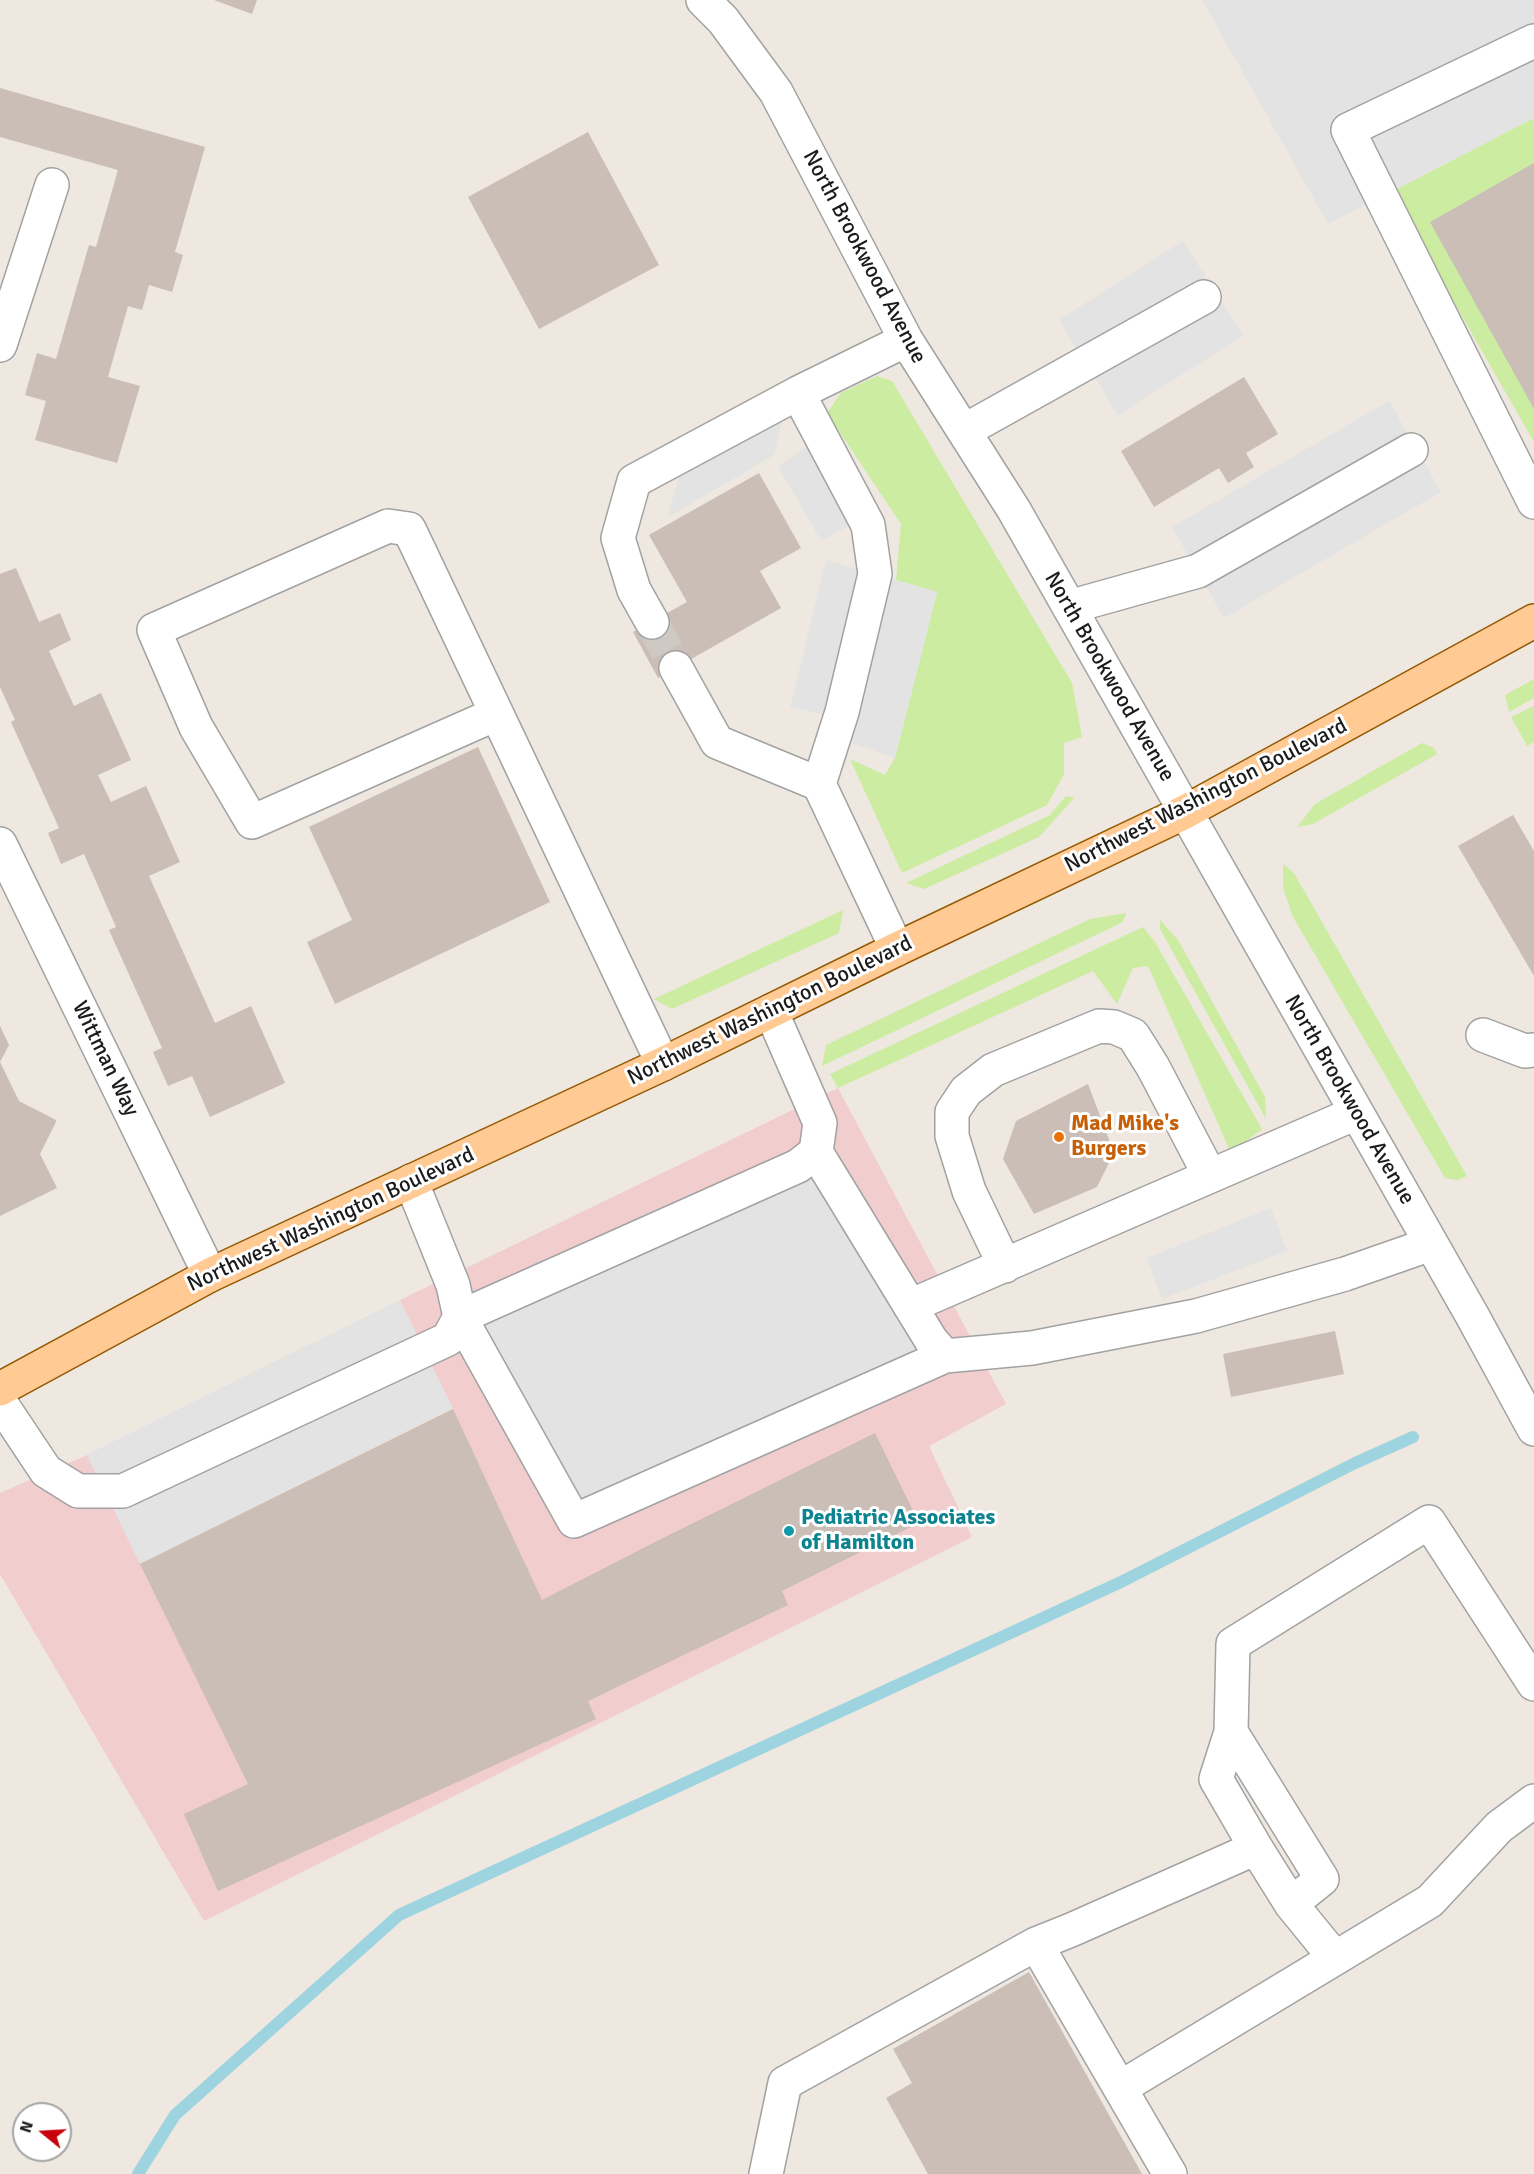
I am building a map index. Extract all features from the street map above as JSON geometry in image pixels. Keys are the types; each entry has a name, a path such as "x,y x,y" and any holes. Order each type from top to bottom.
{"main road":[{"name":"Northwest Washington Boulevard","path":"0,1389 210,1275 663,1064 897,949 1185,812 1534,621"}],"street":[{"name":"North Brookwood Avenue","path":"703,0 723,20 776,92 906,340 1014,510 1534,1428"},
{"path":"1534,41 1348,130 1534,501"},
{"path":"0,345 52,185"},
{"path":"964,431 1204,297"},
{"path":"652,622 634,590 618,538 633,481 798,393 906,340"},
{"path":"798,393 868,525 875,574 842,712 819,784"},
{"path":"1069,607 1198,571 1411,450"},
{"path":"496,714 252,822 196,727 154,630 388,526 409,529 663,1064"},
{"path":"676,668 717,742 819,784 897,949"},
{"name":"Wittman Way","path":"0,844 210,1275"},
{"path":"771,1011 820,1123 816,1152 931,1340 945,1356"},
{"path":"1005,1266 969,1191 952,1136 952,1112 966,1090 993,1070 1099,1026 1114,1027 1133,1035 1153,1067 1210,1176"},
{"path":"1483,1035 1525,1051 1534,1050"},
{"path":"910,1306 1356,1113"},
{"path":"0,1402 46,1471 78,1491 123,1491 448,1339 460,1317 798,1166 816,1152"},
{"path":"411,1182 453,1285 460,1317 574,1521 945,1356 1032,1348 1196,1316 1345,1274 1431,1244"},
{"path":"1335,1958 1291,1904 1216,1779 1231,1732 1233,1644 1429,1522 1534,1684"},
{"path":"1231,1732 1322,1879 1291,1904"},
{"path":"1120,2088 1430,1901 1499,1827 1534,1801"},
{"path":"766,2174 785,2083 1036,1944 1256,1848"},
{"path":"1036,1944 1170,2174"}],"shaded area":[{"path":"1202,0 1534,0 1534,118 1328,224"},
{"path":"1183,241 1243,336 1118,415 1059,320"},
{"path":"1389,401 1441,492 1224,618 1172,527"},
{"path":"786,406 774,455 668,517 680,471"},
{"path":"807,446 854,523 821,541 778,466"},
{"path":"826,560 937,592 895,758 820,732 825,715 790,707"},
{"path":"838,1088 1006,1404 929,1446 972,1537 204,1921 0,1574 0,1493 87,1455 400,1300"},
{"path":"816,1152 945,1356 574,1521 460,1317"},
{"path":"1271,1208 1287,1251 1162,1299 1147,1258"},
{"path":"400,1300 453,1409 140,1564 87,1455"}],"green space":[{"path":"1534,118 1534,442 1391,192"},
{"path":"877,376 892,381 1072,683 1082,737 1064,743 1064,774 1047,805 902,873 850,759 885,775 895,758 937,592 896,580 901,524 827,413 841,393"},
{"path":"1534,679 1534,698 1509,712 1505,695"},
{"path":"1534,706 1534,742 1527,746 1511,717"},
{"path":"1422,743 1434,748 1437,754 1313,824 1297,827 1315,804"},
{"path":"1066,796 1074,798 1039,837 924,889 906,883 1050,815"},
{"path":"1283,864 1294,873 1467,1176 1458,1180 1445,1178 1293,917 1283,888"},
{"path":"843,910 839,933 672,1009 654,999"},
{"path":"1126,913 1123,922 822,1066 826,1045 1090,919"},
{"path":"1160,920 1178,940 1265,1097 1266,1119 1160,929"},
{"path":"1143,927 1155,942 1262,1129 1231,1153 1148,966 1133,968 1117,1004 1093,971 838,1088 830,1074"}],"building":[{"path":"214,0 257,0 252,14"},
{"path":"0,88 205,147 175,252 183,255 172,292 149,285 142,310 128,306 108,377 140,386 117,463 35,440 46,401 25,395 37,353 56,359 89,245 96,247 118,170 0,137"},
{"path":"588,132 659,265 539,329 468,197"},
{"path":"1534,163 1534,409 1430,222"},
{"path":"1244,377 1278,434 1246,453 1254,467 1228,483 1219,468 1154,507 1121,451"},
{"path":"759,473 801,548 760,571 781,608 658,678 633,632 687,602 649,535"},
{"path":"16,568 39,622 60,613 71,640 49,651 74,706 101,693 131,760 98,775 111,802 146,786 180,862 149,876 215,1023 251,1006 285,1083 210,1117 192,1076 168,1086 153,1052 162,1048 109,930 116,927 84,854 61,864 48,833 59,828 11,722 15,720 0,687 0,574"},
{"path":"478,747 550,902 335,1004 307,942 352,920 309,827"},
{"path":"1513,815 1534,851 1534,976 1458,846"},
{"path":"0,1026 9,1045 0,1062"},
{"path":"0,1062 19,1101 56,1120 40,1154 57,1188 0,1216"},
{"name":"Mad Mike's Burgers","path":"1088,1084 1114,1153 1097,1187 1034,1214 1003,1159 1016,1121"},
{"path":"1335,1331 1344,1374 1231,1397 1223,1354"},
{"path":"453,1409 542,1600 875,1433 919,1523 782,1591 788,1605 588,1701 596,1719 218,1891 184,1814 248,1784 140,1564"},
{"path":"1029,1972 1142,2174 928,2174 886,2098 912,2083 893,2049"}],"waterway":[{"path":"138,2174 175,2115 399,1915 1121,1582 1353,1464 1413,1437"}],"tunnel":[{"path":"652,622 676,668"}],"place":[{"name":"Mad Mike's Burgers","path":"1059,1137"},
{"name":"Pediatric Associates of Hamilton","path":"789,1531"}]}
